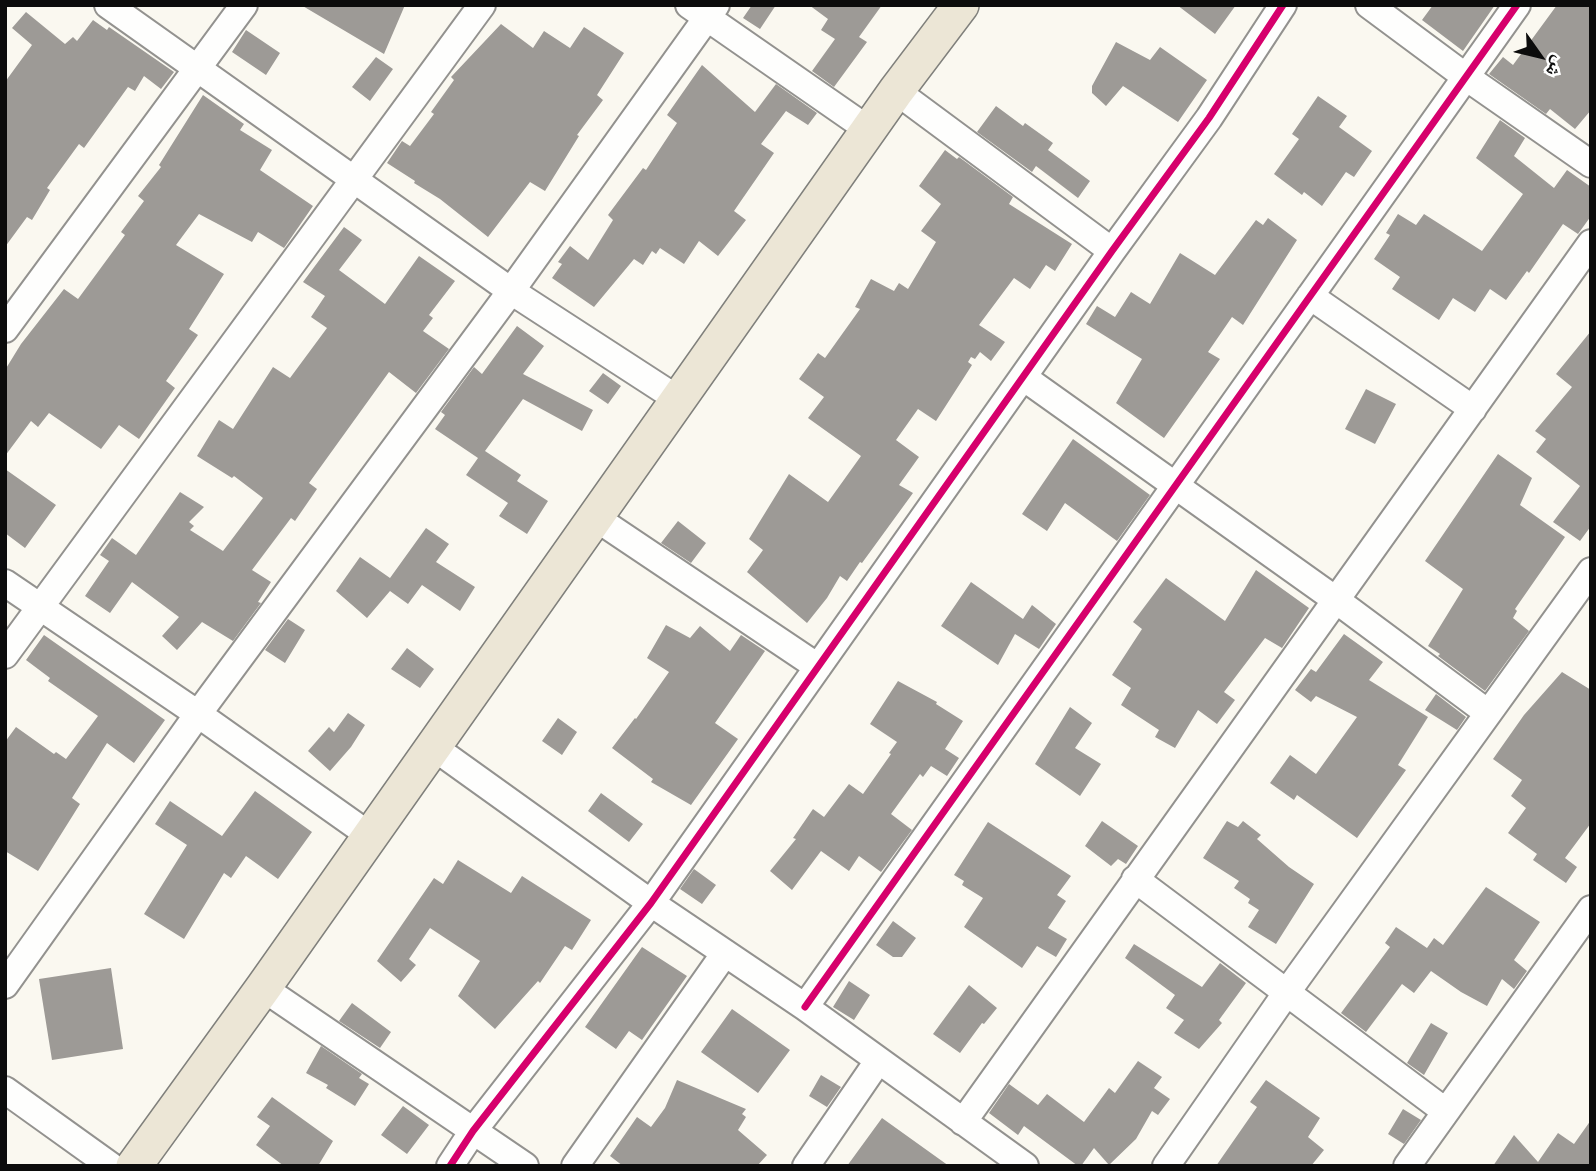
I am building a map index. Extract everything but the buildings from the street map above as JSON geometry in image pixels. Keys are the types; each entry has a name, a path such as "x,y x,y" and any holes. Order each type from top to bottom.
{"main road":[{"path":"134,1166 263,988 896,91 961,5"}],"street":[{"path":"108,5 511,291 679,401"},
{"path":"5,329 244,5"},
{"path":"5,655 482,5"},
{"path":"450,1166 473,1132 651,903 1209,118 1283,5"},
{"path":"1369,5 1591,164"},
{"path":"805,1007 1517,5"},
{"path":"5,985 198,714 511,291 704,10 869,130"},
{"path":"896,91 1112,251"},
{"path":"963,1122 1591,243"},
{"path":"1310,296 1473,409"},
{"path":"1023,377 1336,600 1489,713"},
{"path":"596,518 818,667"},
{"path":"5,583 198,714 369,835"},
{"path":"1166,1166 1287,992 1489,713 1587,584"},
{"path":"432,746 651,903 805,1007 1025,1166"},
{"path":"1135,879 1445,1111"},
{"path":"1408,1166 1591,909"},
{"path":"575,1166 725,953"},
{"path":"263,988 525,1166"},
{"path":"806,1166 878,1061"},
{"path":"5,1090 111,1166"}],"cycle path":[{"path":"450,1166 473,1131 651,903 1209,118 1283,5"},
{"path":"805,1007 1517,5"}]}
